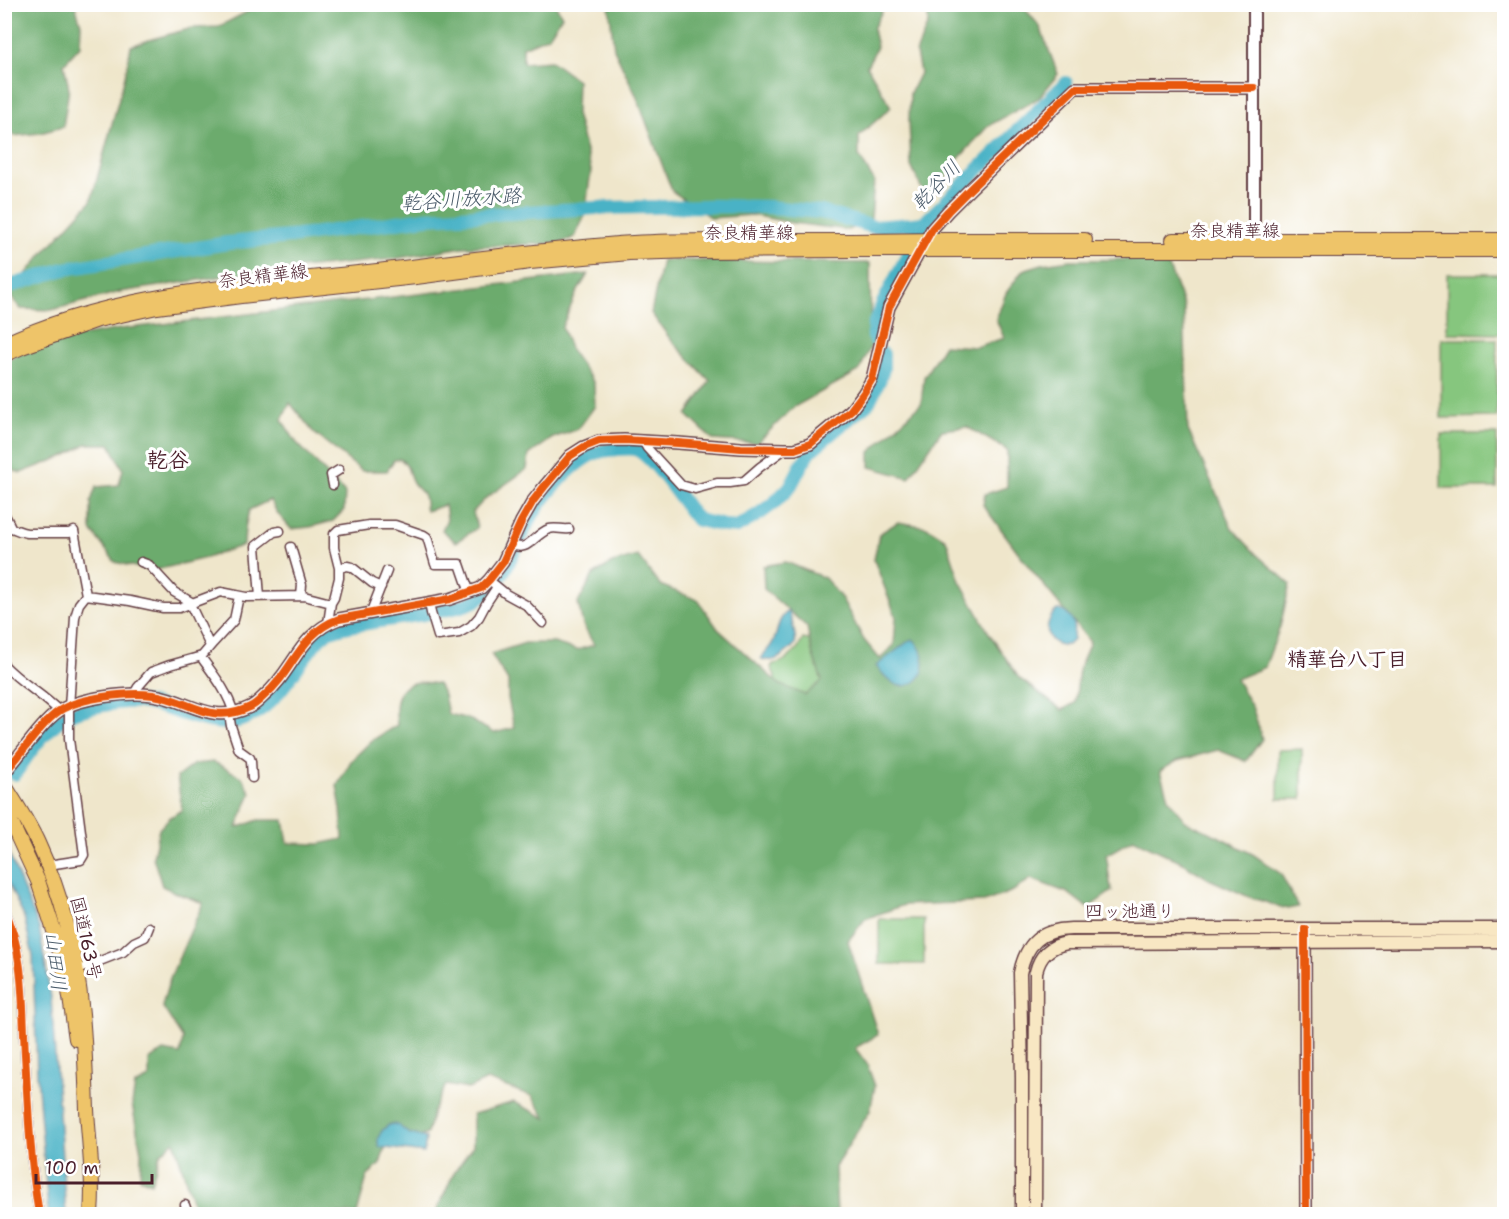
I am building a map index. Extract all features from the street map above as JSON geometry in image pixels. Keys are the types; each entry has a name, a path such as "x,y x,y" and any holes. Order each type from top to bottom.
{"main road":[{"name":"奈良精華線","path":"4,355 99,320 157,307 530,262 629,253 850,246 1504,240"},
{"name":"奈良精華線","path":"4,344 105,308 178,294 524,253 670,241 850,246"},
{"name":"奈良精華線","path":"1254,244 1504,250"},
{"name":"国道163号","path":"4,784 29,825 48,865 65,915 77,970 92,1171 91,1215"},
{"name":"国道163号","path":"4,807 38,881 56,937 68,984 87,1112"},
{"name":"四ッ池通り","path":"1035,1215 1036,972 1042,955 1049,949 1058,944 1067,943 1504,929"},
{"name":"四ッ池通り","path":"1022,1215 1020,972 1029,948 1047,933 1058,930 1504,941"}],"street":[{"path":"1254,4 1254,244"},
{"path":"430,608 438,636 459,633 473,624 533,501 570,456 584,447 599,441 643,441 785,449 795,449 810,444 851,410 872,379 889,307 932,229 1075,88 1254,88"},
{"path":"643,441 681,484 694,489 717,483 744,481 785,449"},
{"path":"333,485 331,475 339,470"},
{"path":"4,513 8,527 20,532 69,533 74,531 86,595 79,604 75,617 64,709 84,855 81,860 48,865"},
{"path":"327,623 339,578 334,548 335,531 369,525 395,525 426,536 435,564 460,564 470,593"},
{"path":"513,545 526,546 551,529 569,529"},
{"path":"260,597 256,546 274,532 280,531"},
{"path":"291,547 303,585 301,597"},
{"path":"141,562 149,565 174,592 191,604 210,646"},
{"path":"339,568 352,567 372,583 381,587"},
{"path":"370,614 387,571"},
{"path":"4,773 40,729 64,709 102,697 154,695 203,712 231,718 252,706 276,687 304,644 327,623 370,614 430,608 493,584"},
{"path":"493,584 526,605 543,623"},
{"path":"86,595 130,600 164,608 179,608 221,592 239,596 301,597 332,603"},
{"path":"134,694 151,672 201,657 234,620 239,596"},
{"path":"201,657 231,703 231,718 238,750 250,758 252,778"},
{"path":"4,664 18,679 64,709"},
{"path":"4,908 20,964 32,1153 39,1215"},
{"path":"77,970 123,952 134,942 145,937 149,927"},
{"path":"1305,935 1306,1215"},
{"path":"185,1205 188,1215"}],"green space":[{"path":"5,4 75,5 81,24 80,46 64,64 69,89 63,127 14,136 5,126"},
{"path":"555,4 562,16 549,36 523,47 523,63 551,61 577,80 576,114 591,170 585,215 575,237 561,243 463,247 393,259 232,275 120,292 52,310 21,309 9,295 91,201 131,46 192,28 218,27 260,5"},
{"path":"928,4 1022,5 1040,27 1058,74 1039,98 988,126 955,163 936,193 924,194 911,166 909,121 910,93 920,73 916,53 928,23"},
{"path":"609,5 885,5 873,29 877,47 867,66 891,107 859,136 859,156 874,181 871,219 848,230 752,215 711,218 672,191 636,95 614,49"},
{"path":"1166,259 1184,307 1188,430 1232,528 1256,554 1290,584 1280,627 1265,667 1236,679 1253,709 1262,739 1246,761 1218,750 1177,761 1160,771 1168,798 1185,821 1254,855 1281,874 1298,907 1287,909 1249,897 1133,839 1106,855 1112,891 1088,908 1068,893 1031,879 1013,891 984,902 904,905 865,919 848,941 878,1035 855,1048 867,1064 875,1086 870,1111 835,1167 837,1214 435,1214 455,1171 473,1146 473,1114 514,1102 546,1118 532,1096 487,1080 468,1089 446,1085 433,1111 427,1134 412,1140 389,1134 380,1164 367,1177 357,1214 196,1214 174,1141 160,1154 151,1183 140,1178 141,1152 132,1104 135,1085 149,1078 149,1060 163,1051 180,1054 183,1039 162,1006 170,978 203,903 162,886 153,857 159,829 169,818 182,810 177,777 194,764 214,762 242,777 251,793 237,828 258,820 284,820 288,843 319,844 343,839 337,786 351,761 371,741 397,725 396,706 402,690 416,682 438,684 444,695 448,714 469,719 494,733 514,728 508,698 508,681 491,654 525,643 554,643 577,650 594,645 583,625 578,603 593,575 612,563 638,556 660,585 698,600 718,629 779,684 805,695 822,681 812,652 807,627 764,589 763,566 786,562 825,578 842,599 864,640 880,659 894,645 896,617 874,560 879,534 898,522 927,527 946,539 960,581 989,633 1019,678 1062,710 1075,703 1079,669 1090,642 1029,567 983,505 985,494 1007,487 1007,450 967,427 942,430 909,478 870,467 870,452 921,404 924,377 944,345 976,347 1004,338 996,319 1006,293 1023,270 1042,264 1070,260"},
{"path":"662,260 870,263 871,346 859,371 794,407 757,443 713,440 687,415 710,381 671,340 651,313"},
{"path":"588,274 576,294 562,327 571,351 594,383 595,406 578,429 553,438 529,455 527,469 486,498 473,512 477,528 456,542 442,530 447,519 445,505 426,511 424,496 412,481 403,461 394,460 387,471 362,471 314,433 290,403 282,420 296,442 345,493 344,510 333,521 291,529 270,500 249,510 244,545 206,558 152,571 115,562 91,530 91,501 96,487 119,485 123,469 110,444 86,444 65,456 21,473 5,468 5,362 50,341 121,329"},
{"path":"1447,274 1504,274 1504,424 1502,334 1447,333"},
{"path":"1441,339 1497,339 1497,417 1441,418"},
{"path":"1441,434 1497,434 1497,488 1441,488"},
{"path":"803,639 812,641 826,674 817,703 774,683 775,676 771,667 791,655"},
{"path":"1302,749 1302,799 1278,799 1278,750"},
{"path":"879,919 924,919 924,964 879,964"}],"water":[{"path":"1057,610 1067,614 1074,624 1073,640 1068,645 1054,642 1048,633 1049,621"},
{"path":"788,611 795,644 776,659 762,659 773,642 779,622"},
{"path":"913,639 920,648 924,660 923,672 916,681 906,686 894,684 876,666"},
{"path":"4,842 39,927 51,997 66,1214 49,1214 48,1211 37,1075 33,956 24,917 5,877"},
{"path":"391,1124 398,1125 408,1133 426,1138 424,1153 379,1147 380,1134"}],"waterway":[{"name":"乾谷川","path":"875,340 874,325 882,305 924,223 1066,83"},
{"name":"乾谷川放水路","path":"4,288 64,269 228,243 290,237 426,218 596,208 714,206 769,207 821,212 874,227 924,223"},
{"name":"乾谷川","path":"15,774 42,737 63,718 78,711 131,702 152,704 216,722 241,720 262,709 271,701 316,642 328,632 344,627 451,609 479,598 498,580 541,502 579,462 599,452 635,449 650,459 658,468 698,520 737,527 774,503 790,487 811,450 869,402 883,369 883,354"}],"cycle path":[{"path":"4,773 45,724 68,706 92,699 143,694 166,698 212,713 236,712 252,706 261,699 283,675 306,643 326,625 339,619 450,599 481,588 503,562 533,501 570,456 584,447 599,441 624,440 785,449 795,449 810,444 851,410 872,379 889,307 932,229 971,188 1075,88 1254,88"},
{"path":"4,908 11,926 19,962 33,1174 39,1214"},
{"path":"1305,929 1306,1214"}],"district":[{"name":"乾谷","path":"168,460"},
{"name":"精華台八丁目","path":"1347,659"}],"water label":[{"name":"山田川","path":"56,961"}]}
